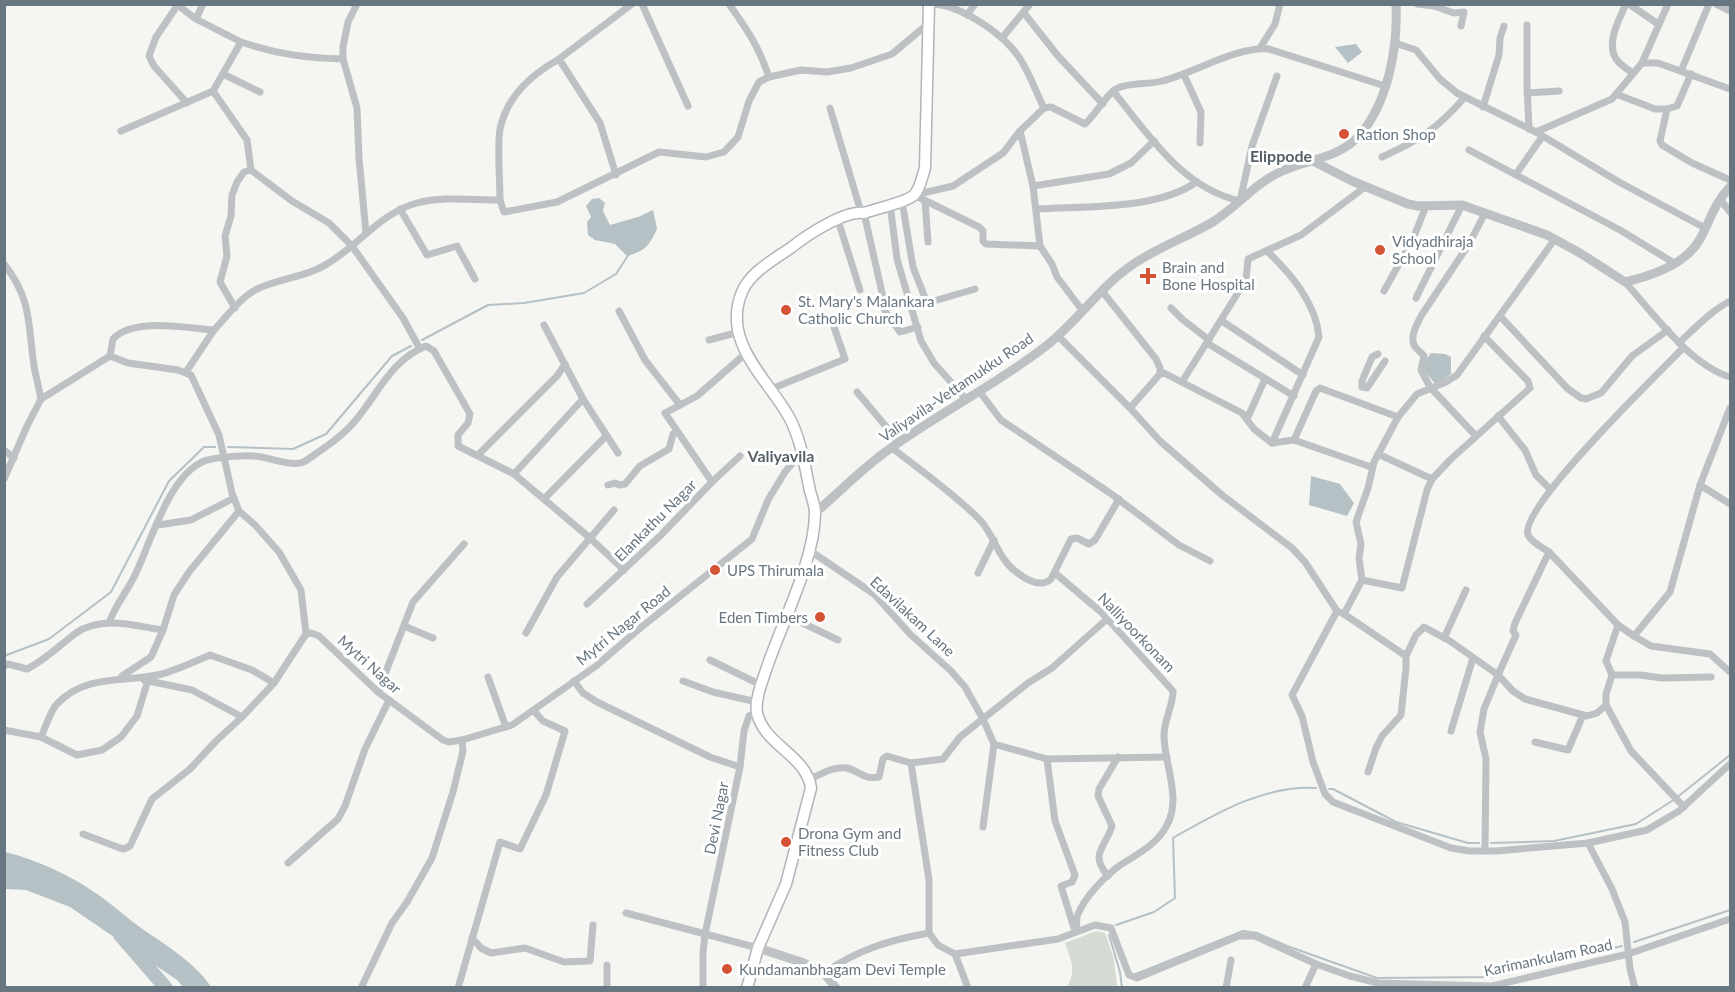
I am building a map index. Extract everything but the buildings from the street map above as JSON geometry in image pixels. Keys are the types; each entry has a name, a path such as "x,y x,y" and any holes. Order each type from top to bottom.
{"main road":[{"path":"747,987 758,948 786,884 811,788 804,768 767,732 760,722 757,706 761,685 809,550 815,513 802,452 790,419 771,389 756,372 746,354 739,332 737,313 739,301 748,282 761,269 807,236 838,220 902,201 914,195 925,168 929,4"}],"street":[{"path":"196,20 203,4"},
{"path":"357,4 348,22 343,59 357,108 366,233"},
{"path":"632,4 559,59 536,73 513,98 500,130 500,200 504,212 557,202 659,152 706,157 724,152 738,137 749,101 759,82 801,70 827,72 851,68 892,54 929,23"},
{"path":"642,4 688,106"},
{"path":"729,4 748,29 770,77"},
{"path":"936,4 967,15 1002,38 1019,57 1044,108"},
{"path":"967,15 975,4"},
{"path":"1002,38 1030,4"},
{"path":"1260,48 1275,24 1280,4"},
{"name":"Valiyavila-Vettamukku Road","path":"815,513 853,478 895,445 1022,364 1058,336 1101,291 1135,263 1212,222 1256,187 1280,172 1332,155 1350,145 1368,123 1392,66 1396,4"},
{"path":"1417,4 1434,6 1454,13 1464,12 1461,26"},
{"path":"1633,73 1620,64 1613,54 1614,35 1627,4 1658,24"},
{"path":"1535,132 1592,108 1616,94 1642,63 1668,4"},
{"path":"1681,70 1709,4"},
{"path":"1716,4 1731,11"},
{"path":"187,103 154,66 149,56 156,37 176,5 196,20 241,42 271,52 289,56 343,59"},
{"path":"1024,13 1058,56 1103,104"},
{"path":"1516,174 1535,132 1527,93 1527,25"},
{"path":"1483,106 1499,55 1504,26"},
{"path":"121,131 213,91 241,42"},
{"path":"1395,43 1416,50 1440,79 1465,97 1535,132 1705,228"},
{"path":"914,195 953,186 1003,153 1020,131 1044,108 1051,106 1085,124 1095,115 1113,91 1121,87 1152,84 1184,75 1229,56 1260,48 1275,50 1385,86"},
{"path":"559,59 600,123 616,175"},
{"path":"1642,63 1658,63 1731,89"},
{"path":"223,74 260,92"},
{"path":"1616,94 1655,109 1667,109 1677,106 1691,74"},
{"path":"1184,75 1201,112 1200,143"},
{"path":"1113,91 1154,141 1195,183 1223,198 1240,201 1252,146 1276,76"},
{"path":"213,91 247,140 251,170 292,201 329,224 352,246 403,318 420,349"},
{"path":"1527,93 1559,91"},
{"path":"1382,157 1431,132 1465,97"},
{"path":"830,108 862,213 883,297"},
{"path":"1667,109 1660,135 1662,145 1692,164 1731,180"},
{"path":"1020,131 1033,186 1040,246 1052,264 1057,277 1083,310"},
{"path":"1033,186 1109,174 1131,163 1154,141"},
{"path":"1469,150 1674,263"},
{"path":"1331,170 1332,155"},
{"path":"1313,161 1365,187 1408,204 1462,205 1555,239 1580,252 1625,282 1681,345 1718,373 1731,376"},
{"path":"235,308 220,282 227,256 225,236 231,216 232,195 237,182 244,172 251,170"},
{"path":"1037,209 1144,202 1183,190 1195,183"},
{"path":"1182,382 1246,279 1248,259 1301,235 1365,187"},
{"path":"1625,282 1653,274 1692,252 1720,199 1731,187"},
{"path":"914,195 979,227 983,231 983,241 986,244 1040,246"},
{"path":"1720,199 1731,212"},
{"path":"186,372 214,330 256,290 328,264 352,246 381,219 418,202 500,200"},
{"path":"902,201 913,267 927,303 975,289"},
{"path":"925,201 928,242"},
{"path":"890,204 897,260 921,341 934,363 966,399"},
{"path":"1416,298 1462,205"},
{"path":"1384,291 1413,238 1426,206"},
{"path":"400,209 427,255 457,246 475,279"},
{"path":"1475,435 1430,387 1421,370 1424,356 1414,345 1415,329 1433,297 1470,244 1485,213"},
{"path":"838,220 860,290"},
{"path":"1555,239 1457,375 1417,394 1398,417 1371,467 1368,488 1356,522 1362,580 1293,688 1292,695 1302,716 1313,762 1325,794 1333,802 1451,848 1485,851 1588,843 1647,830 1731,764"},
{"path":"1267,251 1297,282 1316,320 1319,338 1272,443"},
{"path":"4,264 16,278 25,299 34,367 41,399"},
{"path":"1101,291 1156,359 1160,368 1160,374 1130,408"},
{"path":"1731,301 1700,323 1581,452 1550,489 1528,528 1527,534 1549,552 1618,625 1634,636 1651,646 1710,654 1731,672"},
{"path":"1171,308 1208,342 1294,396"},
{"path":"620,311 645,360 680,405 697,396 746,354"},
{"path":"885,311 900,332 918,327"},
{"path":"1500,316 1568,389 1586,399 1601,393 1632,356 1668,330"},
{"path":"1222,321 1303,375"},
{"path":"544,324 583,399 618,453"},
{"path":"4,479 41,399 110,356 113,339 117,335 139,327 214,330"},
{"path":"771,389 845,359 834,327"},
{"path":"709,340 739,332"},
{"path":"1058,336 1160,441 1222,495 1292,548 1305,562 1340,613 1406,656"},
{"path":"1362,580 1402,588 1427,490 1432,479 1475,435 1528,390 1530,385 1484,336"},
{"path":"109,623 113,610 121,601 140,566 171,495 192,469 212,459 254,456 291,463 304,462 354,423 396,366 426,346 434,351 465,403 470,417 458,435 457,443 461,448 514,474 545,498 624,570"},
{"path":"1378,354 1372,357 1362,381 1362,387 1367,388 1385,361"},
{"path":"83,834 120,848 130,846 152,799 190,769 242,717 274,682 306,634 301,590 279,552 239,511 219,435 191,375 186,372 128,363 110,356"},
{"path":"478,455 565,364"},
{"path":"1160,374 1164,373 1242,413 1254,429 1272,443 1294,440 1371,467"},
{"path":"1247,419 1265,378"},
{"path":"1294,440 1316,391 1320,388 1398,417"},
{"path":"979,391 1001,420 1119,499 1179,545 1210,561"},
{"path":"857,392 895,445 981,522 1012,569 1025,578 1046,584 1055,573 1071,539 1074,537 1089,544 1093,543 1119,499"},
{"path":"514,474 583,399"},
{"name":"Elankathu Nagar","path":"587,604 712,482 665,413 680,405"},
{"path":"1634,636 1670,592 1700,485 1731,408"},
{"path":"1498,416 1525,450 1536,475 1550,489"},
{"path":"608,485 625,484 640,466 669,449 673,434 677,432"},
{"path":"545,498 606,435"},
{"path":"4,450 14,458"},
{"name":"Mytri Nagar Road","path":"415,720 449,742 506,727 534,711 596,666 639,628 752,539 768,500 785,472 802,452"},
{"path":"1378,454 1432,479"},
{"path":"712,482 740,456"},
{"path":"1700,485 1731,504"},
{"path":"158,525 191,520 234,498"},
{"path":"526,633 557,577 614,510"},
{"path":"120,678 151,657 163,630 174,595 189,572 239,511"},
{"path":"978,573 994,540"},
{"path":"378,692 413,602 464,544"},
{"name":"Edavilakam Lane","path":"809,550 874,594 911,635 951,671 965,687 983,718 994,744"},
{"path":"1485,851 1486,759 1480,732 1484,709 1516,635 1513,631 1515,623 1549,552"},
{"name":"Nalliyoorkonam","path":"1055,573 1107,620 1173,691 1164,730 1173,801 1171,818 1156,841 1108,876 1088,898 1078,914 1076,932"},
{"path":"1444,638 1466,590"},
{"path":"786,615 838,640"},
{"path":"810,780 827,771 847,768 868,778 879,777 883,759 887,756 911,763 943,759 960,737 1028,682 1052,668 1107,620"},
{"path":"4,666 8,664 27,669 37,664 79,631 94,624 109,623 163,630"},
{"path":"1618,625 1606,662 1612,675 1606,694 1606,705 1631,751 1681,804"},
{"path":"404,626 433,638"},
{"path":"1368,772 1382,736 1401,715 1406,656 1416,635 1424,627 1498,675 1513,691 1525,699 1583,715 1597,713 1606,705"},
{"name":"Mytri Nagar","path":"306,634 319,636 378,692 415,720"},
{"path":"41,737 56,704 81,687 120,678 160,674 210,655 252,670 274,682"},
{"path":"1452,731 1473,658"},
{"path":"710,660 761,685"},
{"path":"1612,675 1662,678 1711,677"},
{"path":"488,677 506,727"},
{"path":"120,678 148,680 192,690 242,717"},
{"path":"4,730 41,737 76,755 102,750 121,737 137,716 148,680"},
{"path":"574,681 583,693 597,702 710,757 740,767"},
{"path":"683,681 757,706"},
{"path":"288,862 338,819 345,806 365,749 389,700"},
{"name":"Devi Nagar","path":"703,987 705,934 740,767 744,731 749,716 757,706"},
{"path":"458,987 500,842 520,849 546,795 565,731 543,722 534,711"},
{"path":"1535,742 1568,750 1583,715"},
{"path":"361,987 392,923 432,858 453,792 463,751 462,740"},
{"path":"983,827 994,744 1047,759 1167,757"},
{"path":"1108,876 1100,867 1098,858 1112,826 1098,796 1101,784 1118,758"},
{"path":"1047,759 1055,821 1075,875 1071,882 1061,886 1076,932"},
{"path":"911,763 929,880 929,933 938,945 955,954 968,987"},
{"path":"1588,843 1625,922 1628,954 1635,987"},
{"path":"626,914 758,948 804,963 824,972 836,987"},
{"name":"Karimankulam Road","path":"955,954 1058,939 1095,925 1111,928 1132,978 1137,978 1239,936 1255,936 1316,964 1377,985 1492,986 1628,954 1731,919"},
{"path":"472,938 481,948 491,953 525,948 560,961 590,961 592,925"},
{"path":"824,972 859,951 877,947 892,940 929,933"},
{"path":"1226,987 1231,960"},
{"path":"1305,987 1316,964"},
{"path":"607,965 607,987"}],"shaded area":[{"path":"1356,44 1362,52 1348,63 1335,47"},
{"path":"599,198 605,203 603,211 610,225 653,210 657,229 646,247 627,256 615,244 595,240 588,235 587,222 591,217 586,206 592,199"},
{"path":"1431,353 1451,357 1451,374 1436,385 1424,370 1426,360"},
{"path":"1311,476 1340,484 1354,503 1347,516 1309,505"},
{"path":"5,852 42,864 89,889 188,962 211,987 183,987 177,980 70,907 26,890 5,889"},
{"path":"1096,931 1105,933 1113,956 1116,987 1067,987 1072,970 1065,943"}],"waterway":[{"path":"422,340 488,305 524,303 584,293 616,274 629,254"},
{"path":"228,447 293,449 326,434 392,356 411,346"},
{"path":"4,656 49,639 111,592 169,481 204,447 215,447"},
{"path":"1491,843 1554,841 1636,824 1675,799 1730,755"},
{"path":"1116,925 1154,912 1175,898 1173,838 1242,802 1278,791 1316,788"},
{"path":"1329,789 1396,822 1468,843 1479,843"},
{"path":"1634,942 1730,910"},
{"path":"1136,974 1243,931 1257,933 1377,978 1492,977 1622,946"},
{"path":"120,935 166,988"},
{"path":"1109,935 1120,972 1122,988"}],"place":[{"name":"Ration Shop","path":"1344,134"},
{"name":"Vidyadhiraja School","path":"1380,250"},
{"name":"Brain and Bone Hospital","path":"1148,276"},
{"name":"St. Mary's Malankara Catholic Church","path":"786,310"},
{"name":"UPS Thirumala","path":"715,570"},
{"name":"Eden Timbers","path":"820,617"},
{"name":"Drona Gym and Fitness Club","path":"786,842"},
{"name":"Kundamanbhagam Devi Temple","path":"727,969"}],"district":[{"name":"Elippode","path":"1281,155"},
{"name":"Valiyavila","path":"781,455"}]}
